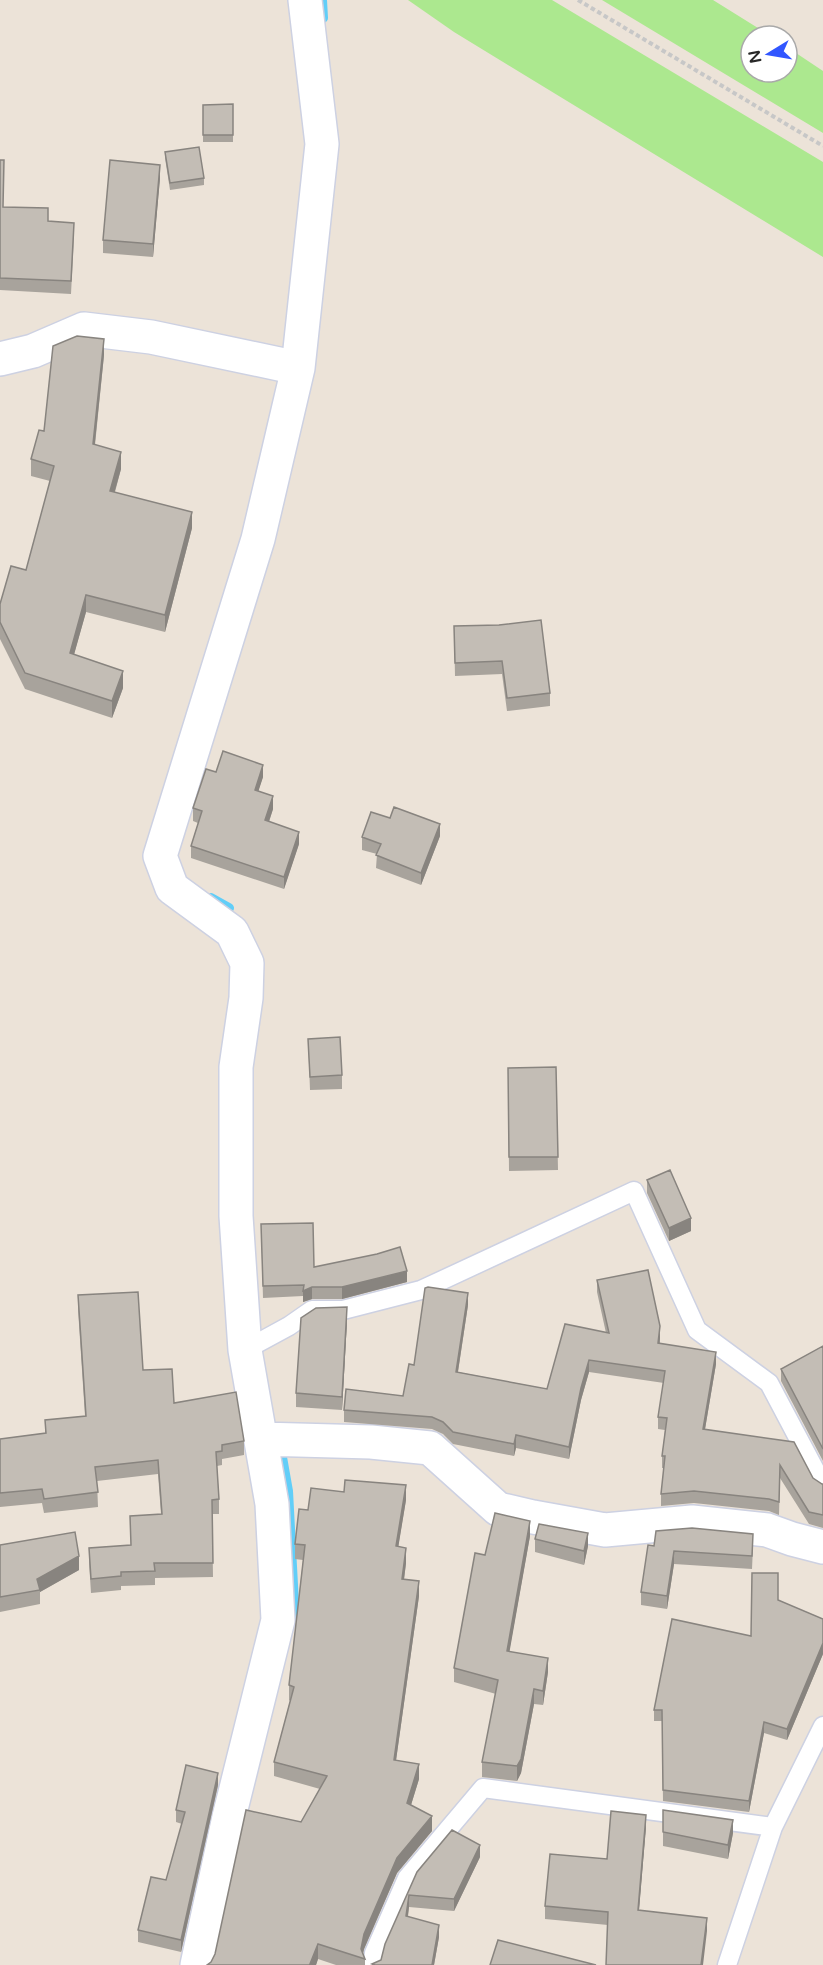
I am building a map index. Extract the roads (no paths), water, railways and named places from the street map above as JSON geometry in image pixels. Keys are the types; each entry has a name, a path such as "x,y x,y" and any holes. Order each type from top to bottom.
{"street":[{"path":"197,1965 229,1817 278,1620 272,1504 245,1350 236,1216 236,1067 246,998 247,963 232,932 172,888 160,856 258,538 298,368 322,144 305,0"},
{"path":"0,359 33,351 84,329 151,337 298,368"},
{"path":"261,1439 371,1442 430,1448 498,1509 533,1517 605,1530 692,1522 767,1530 823,1547"}],"lane":[{"path":"245,1350 289,1326 312,1310 343,1310 422,1290 634,1191 697,1330 769,1383 823,1485"},
{"path":"727,1965 773,1827 823,1726"},
{"path":"372,1965 374,1953 407,1878 483,1788 773,1827"}],"waterway":[{"path":"322,0 323,18"},
{"path":"211,898 229,908"},
{"path":"282,1457 288,1491 294,1604 291,1619"}]}
